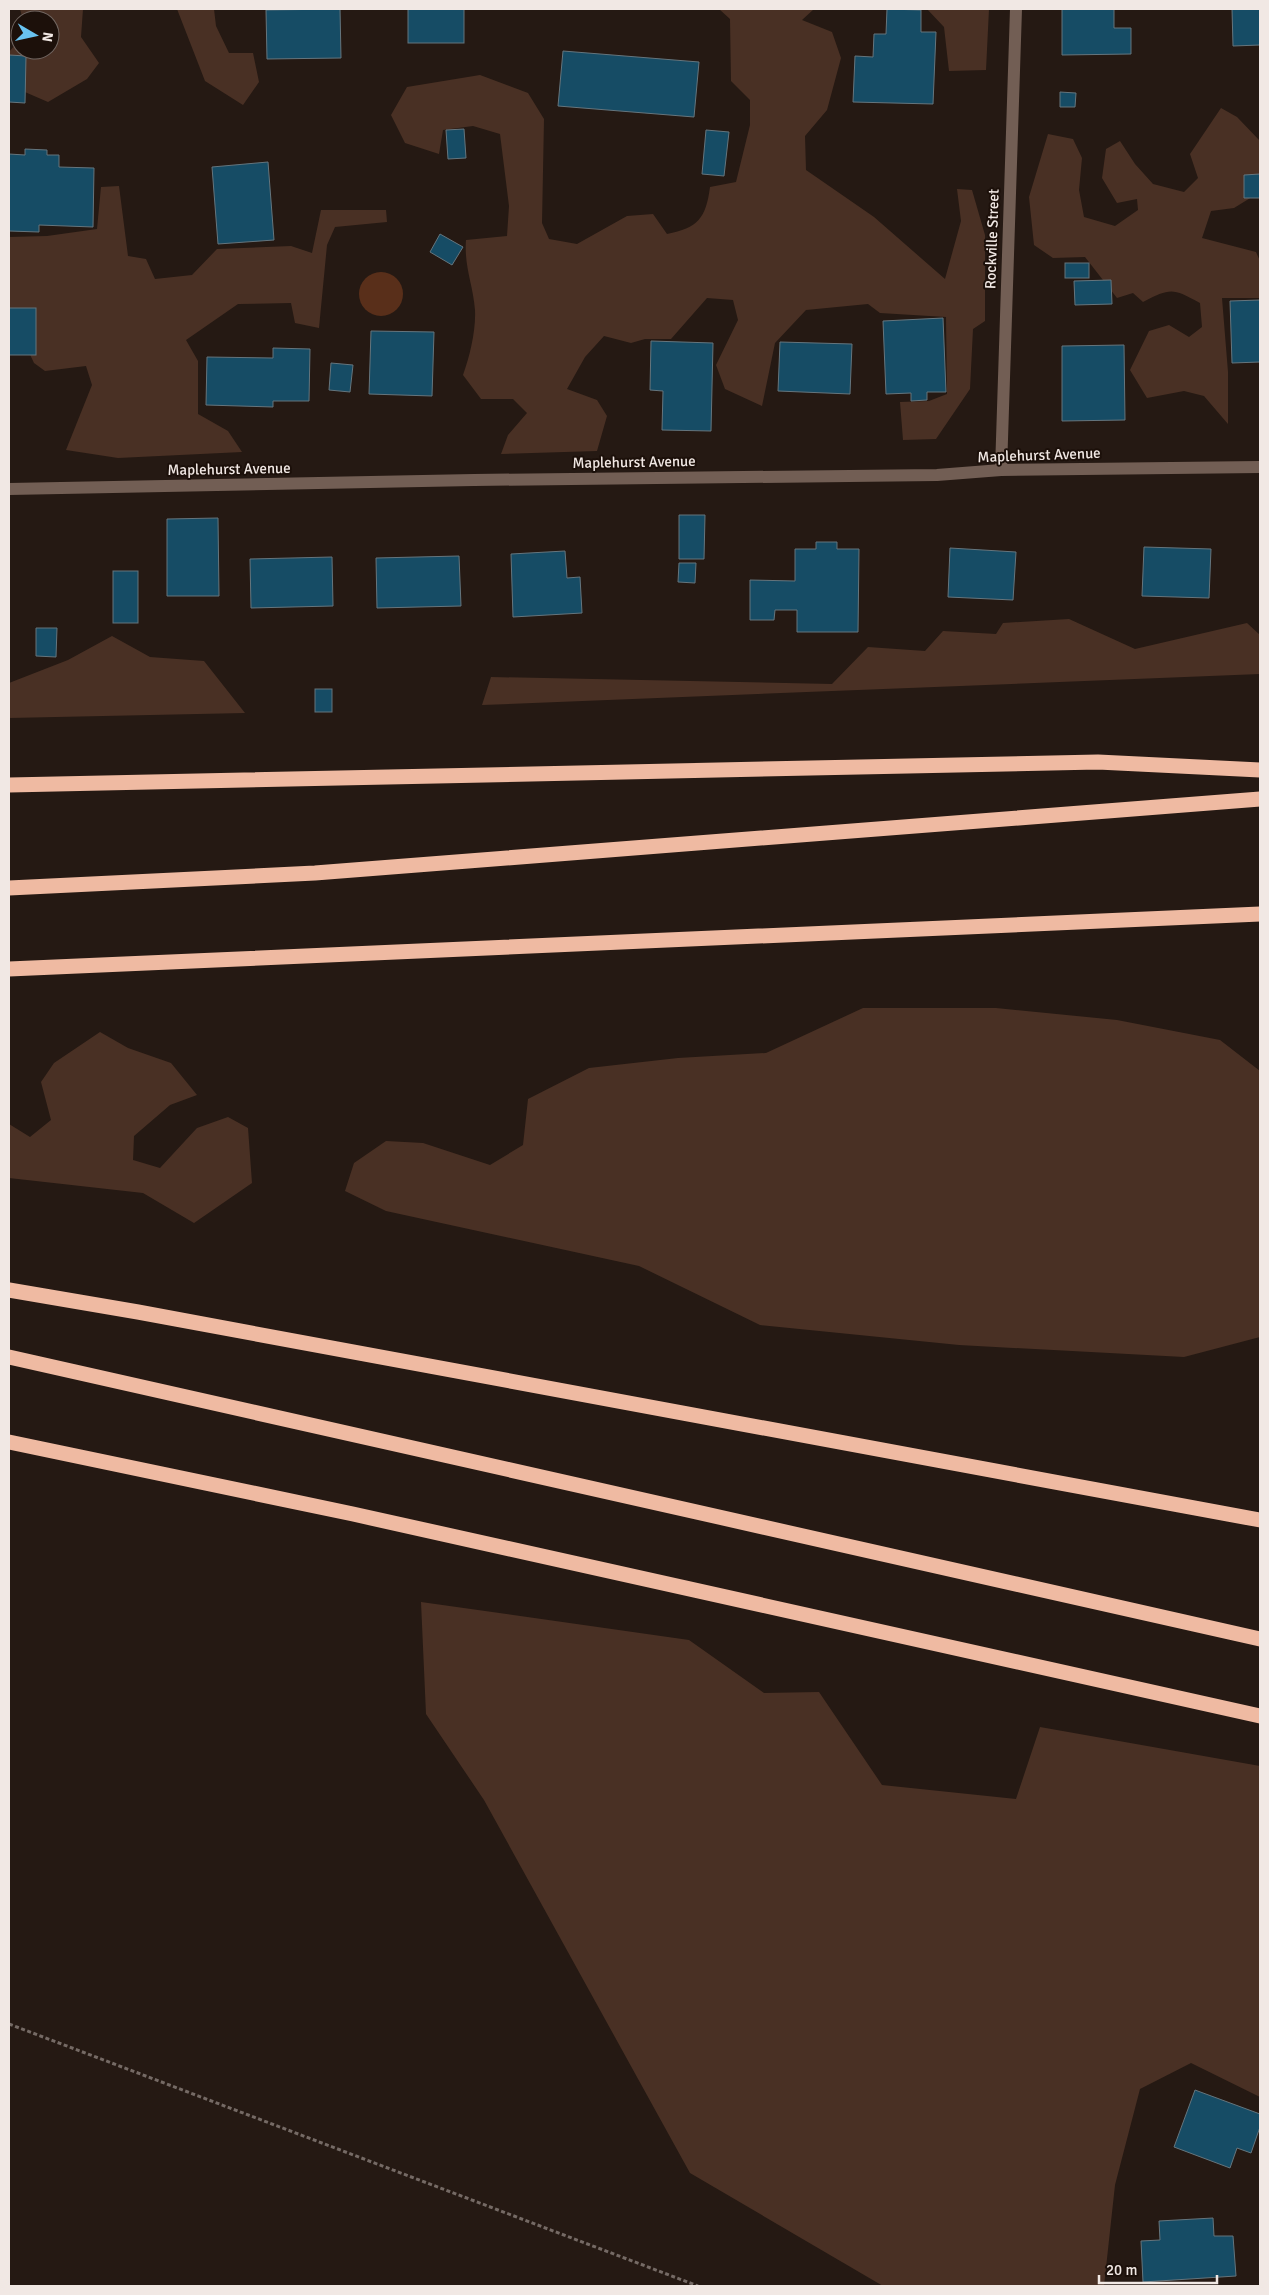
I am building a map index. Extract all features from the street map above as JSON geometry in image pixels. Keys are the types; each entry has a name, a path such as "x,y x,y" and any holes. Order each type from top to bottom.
{"highway":[{"path":"9,785 1098,762 1260,770"},
{"path":"9,888 316,872 1260,798"},
{"path":"9,969 1260,914"},
{"path":"9,1290 148,1314 1260,1520"},
{"path":"9,1357 1260,1639"},
{"path":"9,1442 382,1521 1260,1716"}],"street":[{"name":"Rockville Street","path":"1001,470 1016,9"},
{"name":"Maplehurst Avenue","path":"9,489 474,480 937,475 1001,470 1260,467"}],"path":[{"path":"9,2024 698,2286"}],"shaded area":[{"path":"83,9 81,37 99,63 87,79 48,102 11,86 9,82 9,52 10,51 10,60 60,60 60,10 20,10"},
{"path":"177,9 214,9 216,26 229,53 253,53 259,82 243,105 205,81"},
{"path":"719,9 814,9 802,20 832,32 841,58 827,110 805,136 806,170 874,217 945,279 961,221 957,189 972,190 985,235 985,321 973,329 970,389 936,439 903,440 900,402 929,401 947,394 946,317 880,313 868,304 806,310 775,343 762,406 725,389 716,365 738,320 733,300 707,298 671,339 645,339 631,343 604,336 585,357 567,389 597,400 607,416 597,451 501,454 508,435 527,413 513,399 481,399 463,375 475,326 474,301 466,259 466,240 507,236 509,206 500,134 473,126 443,130 439,154 405,143 391,115 407,87 480,75 528,93 544,119 542,223 549,239 577,244 627,216 653,214 667,234 678,232 699,220 706,207 710,187 736,182 750,125 750,100 731,81 730,19"},
{"path":"927,9 989,9 986,70 949,71 944,27"},
{"path":"1221,108 1237,117 1260,141 1260,192 1234,208 1211,211 1202,238 1256,252 1260,261 1260,298 1222,298 1228,372 1228,424 1204,396 1184,391 1147,398 1130,370 1149,331 1169,325 1189,337 1202,327 1200,303 1177,292 1166,292 1143,302 1133,293 1117,298 1085,257 1053,258 1034,245 1029,197 1048,134 1073,139 1082,158 1079,190 1084,217 1115,226 1138,210 1137,199 1117,203 1102,178 1106,149 1120,141 1135,164 1153,184 1184,192 1198,178 1190,154"},
{"path":"119,186 128,256 146,259 155,279 192,275 217,249 291,246 312,253 321,210 386,210 387,222 335,227 327,245 319,328 295,323 291,303 238,304 186,340 198,361 198,414 228,431 242,452 118,458 66,450 92,385 86,366 45,371 34,363 9,310 9,237 47,236 97,229 101,187"},
{"path":"385,272 397,278 402,285 402,303 397,310 390,315 377,316 369,313 362,306 359,290 362,282 369,275"},
{"path":"1069,619 1135,649 1247,623 1260,635 1260,674 482,705 491,677 832,684 868,647 925,651 943,631 996,634 1003,623"},
{"path":"112,636 150,657 204,661 245,713 9,718 9,683 68,660"},
{"path":"863,1008 996,1008 1117,1020 1220,1040 1260,1071 1260,1337 1184,1357 959,1345 760,1325 639,1266 386,1211 345,1191 354,1163 386,1141 423,1143 490,1165 523,1145 528,1099 589,1068 678,1058 766,1053"},
{"path":"100,1032 128,1048 171,1063 197,1095 170,1105 134,1136 133,1160 160,1168 197,1128 228,1117 248,1128 252,1183 194,1223 143,1193 9,1178 9,1124 30,1137 51,1120 41,1082 54,1063"},
{"path":"421,1602 689,1640 764,1693 819,1692 882,1785 1016,1799 1040,1727 1260,1766 1260,2097 1191,2063 1140,2089 1115,2185 1104,2286 883,2286 690,2173 484,1800 426,1714"}],"building":[{"path":"340,9 341,58 267,59 266,10"},
{"path":"408,9 464,9 464,43 408,43"},
{"path":"887,9 921,10 921,32 936,32 933,104 853,102 855,56 873,57 874,34 886,34"},
{"path":"1062,9 1114,9 1114,28 1131,28 1131,54 1062,55"},
{"path":"1232,9 1260,9 1260,45 1233,46"},
{"path":"563,51 699,62 694,117 558,106"},
{"path":"9,55 10,60 26,60 25,103 9,102"},
{"path":"1060,92 1076,93 1075,107 1060,107"},
{"path":"464,129 466,158 448,159 446,130"},
{"path":"706,130 729,132 724,176 702,174"},
{"path":"25,149 47,150 47,155 59,155 59,167 94,168 93,227 39,225 39,232 9,231 9,154 25,155"},
{"path":"268,162 274,240 218,244 212,167"},
{"path":"1260,174 1260,198 1244,198 1244,175"},
{"path":"440,234 463,247 452,265 430,252"},
{"path":"1065,263 1089,263 1089,278 1065,278"},
{"path":"1111,280 1112,304 1075,305 1074,281"},
{"path":"1260,300 1260,362 1232,363 1230,301"},
{"path":"9,308 36,308 36,355 9,355"},
{"path":"943,318 946,392 927,392 927,400 911,401 911,393 886,394 883,321"},
{"path":"371,331 434,332 432,396 369,394"},
{"path":"651,341 713,343 711,431 662,430 663,391 650,390"},
{"path":"780,342 852,344 850,394 778,391"},
{"path":"1124,345 1125,420 1062,421 1062,346"},
{"path":"273,348 310,349 309,401 273,401 273,407 206,405 207,357 273,358"},
{"path":"331,363 353,365 350,392 329,390"},
{"path":"679,515 705,515 704,559 679,559"},
{"path":"218,518 219,596 167,596 167,519"},
{"path":"816,542 837,542 837,549 859,549 858,632 797,632 797,610 775,610 774,620 750,620 750,580 795,581 795,549 816,549"},
{"path":"1144,547 1211,549 1209,598 1142,596"},
{"path":"950,548 1016,552 1013,600 948,597"},
{"path":"565,551 567,578 580,577 582,613 513,617 511,554"},
{"path":"459,556 461,606 377,608 376,558"},
{"path":"332,557 333,606 251,608 250,559"},
{"path":"679,563 696,563 695,583 678,582"},
{"path":"113,571 138,571 138,623 113,623"},
{"path":"36,628 57,628 56,657 36,656"},
{"path":"315,689 332,689 332,712 315,712"},
{"path":"1195,2090 1260,2114 1260,2127 1251,2153 1237,2148 1230,2168 1174,2147"},
{"path":"1213,2218 1214,2236 1233,2236 1236,2276 1143,2282 1141,2241 1160,2240 1159,2221"}]}
